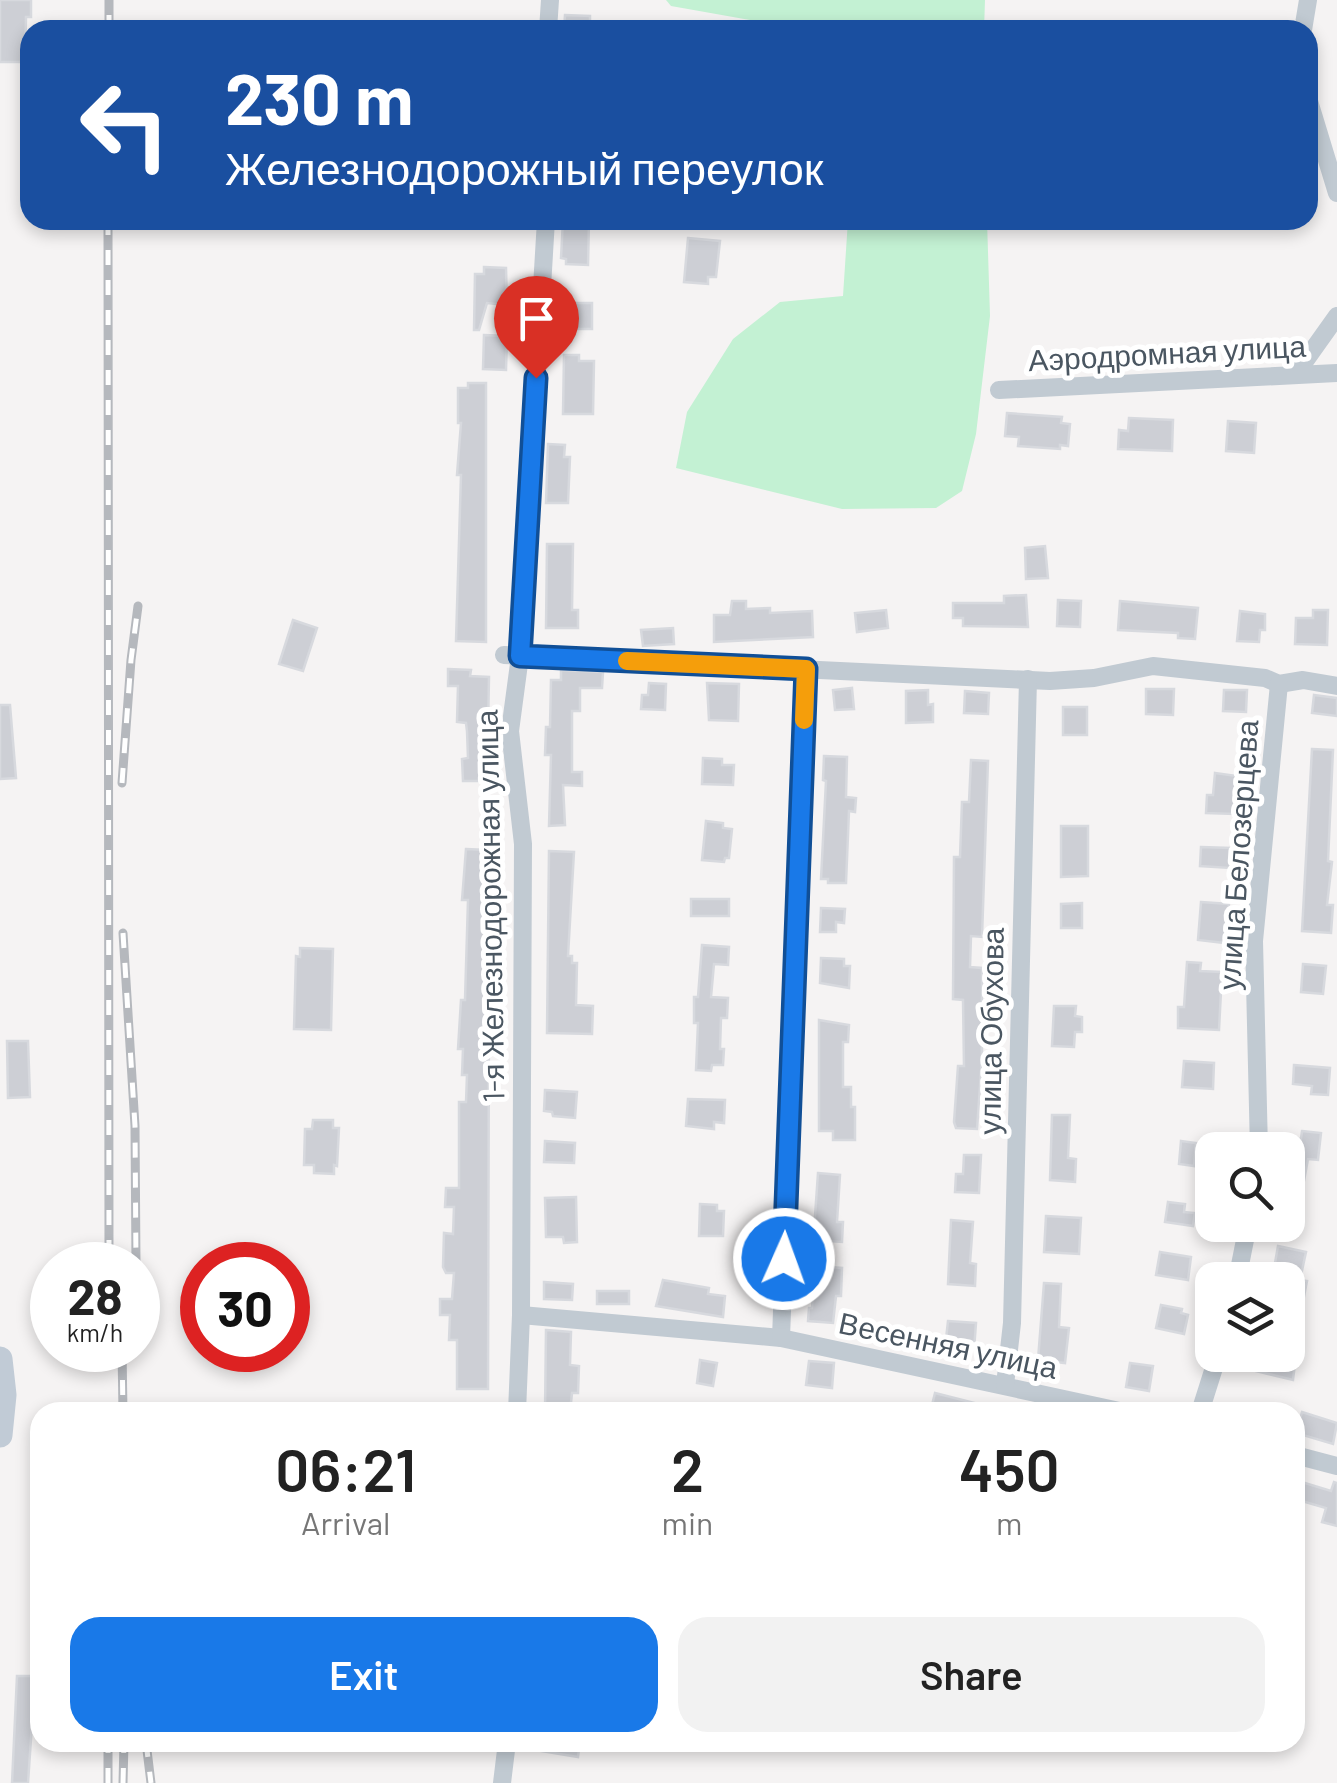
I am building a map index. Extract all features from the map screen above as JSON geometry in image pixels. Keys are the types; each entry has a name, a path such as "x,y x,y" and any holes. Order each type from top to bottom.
{"main road":[{"path":"0,1359 4,1395 0,1435"}],"street":[{"path":"1318,131 1337,193"},
{"name":"1-я Железнодорожная улица","path":"517,1402 523,844 510,731 512,655 545,230"},
{"path":"1295,375 1337,316"},
{"name":"Аэродромная улица","path":"999,390 1337,373"},
{"path":"512,655 1050,681 1094,678 1152,666 1265,678 1280,684 1303,680 1337,686"},
{"path":"781,1338 806,669"},
{"name":"улица Обухова","path":"1005,1385 1012,1323 1028,679"},
{"name":"улица Белозерцева","path":"1259,1132 1254,940 1280,684"},
{"name":"Весенняя улица","path":"521,1316 781,1338 1080,1402"},
{"path":"1203,1402 1213,1372"},
{"path":"1305,1458 1337,1466"},
{"path":"502,1783 506,1752"}],"green space":[{"path":"666,0 985,0 984,20 750,20 671,6"},
{"path":"847,230 987,230 990,316 976,434 962,491 936,508 842,509 676,468 687,412 733,339 780,302 843,296"}],"building":[{"path":"0,0 31,0 31,17 20,20 20,62 0,62"},
{"path":"565,15 590,16 590,20 565,20"},
{"path":"562,230 589,230 588,265 566,264 566,259 561,258"},
{"path":"688,238 720,241 716,277 708,277 708,284 684,282"},
{"path":"484,267 506,268 507,305 487,303 479,330 474,330 475,274 484,274"},
{"path":"563,303 592,303 592,329 563,329"},
{"path":"484,335 507,336 506,370 483,369"},
{"path":"564,355 594,361 593,414 563,414"},
{"path":"468,383 486,383 486,642 456,641 461,475 457,475 461,423 458,388 468,388"},
{"path":"1007,413 1062,417 1061,423 1070,424 1068,446 1018,446 1019,437 1005,436"},
{"path":"1129,418 1173,420 1172,451 1118,449 1119,430 1128,431"},
{"path":"1228,421 1256,423 1254,453 1226,451"},
{"path":"548,444 565,445 564,457 570,457 568,503 546,503"},
{"path":"547,544 573,544 572,610 578,610 578,628 546,628"},
{"path":"1045,546 1048,578 1026,579 1025,548"},
{"path":"1026,595 1028,627 963,626 963,618 953,618 953,603 1004,603 1004,596"},
{"path":"1058,600 1081,601 1080,627 1057,626"},
{"path":"732,601 746,601 746,609 770,608 770,613 812,611 813,637 714,642 714,615 730,615"},
{"path":"1120,601 1198,608 1195,639 1178,638 1178,633 1118,630"},
{"path":"886,610 888,628 857,632 855,613"},
{"path":"1313,610 1328,610 1327,645 1295,644 1296,618 1313,618"},
{"path":"1240,611 1265,614 1265,630 1260,630 1259,642 1237,641"},
{"path":"293,620 317,628 303,671 279,664"},
{"path":"673,628 674,644 643,646 641,630"},
{"path":"448,669 471,670 470,676 489,677 487,781 463,781 462,759 468,758 466,723 457,722 458,686 448,686"},
{"path":"561,670 603,672 602,688 580,688 580,711 572,711 572,772 582,772 582,786 563,785 565,825 549,826 551,755 545,755 546,727 550,727 551,680 561,680"},
{"path":"649,683 666,684 665,710 641,709 642,695 648,695"},
{"path":"707,683 739,684 738,721 709,720"},
{"path":"852,688 854,709 835,710 833,690"},
{"path":"1146,689 1174,689 1173,715 1146,714"},
{"path":"928,690 933,722 906,723 906,691"},
{"path":"1224,690 1247,690 1246,712 1223,711"},
{"path":"965,691 989,693 988,714 964,713"},
{"path":"1314,695 1337,698 1337,716 1312,713"},
{"path":"0,705 10,705 16,778 0,779"},
{"path":"1063,707 1087,707 1087,735 1063,735"},
{"path":"1312,749 1333,750 1328,861 1332,862 1327,905 1333,905 1331,933 1302,931"},
{"path":"824,756 847,757 846,797 856,798 855,812 849,811 846,883 821,879"},
{"path":"703,758 722,759 722,765 734,765 733,785 702,784"},
{"path":"971,760 988,761 982,937 971,936 970,967 982,968 977,1129 956,1128 954,1122 958,1066 964,1066 963,1000 953,999 954,857 960,857 962,802 969,802"},
{"path":"1215,773 1237,776 1235,814 1206,813"},
{"path":"706,821 723,823 723,828 732,829 729,858 724,862 702,860"},
{"path":"1061,826 1088,826 1088,876 1061,877"},
{"path":"1201,847 1231,848 1230,868 1200,866"},
{"path":"466,849 487,850 490,877 485,1000 489,1000 488,1389 457,1389 457,1340 449,1340 450,1315 440,1315 440,1299 452,1299 454,1273 446,1273 443,1267 444,1233 453,1234 454,1207 445,1207 446,1188 459,1188 459,1102 466,1102 467,1075 462,1075 463,1049 458,1049 461,1000 465,1000 468,900 462,900"},
{"path":"549,851 574,852 568,956 572,956 572,963 577,963 576,1005 593,1006 592,1034 547,1033"},
{"path":"691,899 729,899 729,916 691,916"},
{"path":"1201,902 1229,904 1225,943 1198,940"},
{"path":"1082,903 1082,928 1061,928 1061,904"},
{"path":"821,908 845,909 844,923 836,922 836,932 820,932"},
{"path":"702,945 729,947 728,965 714,964 711,997 728,998 727,1018 721,1018 723,1065 712,1065 711,1071 696,1070 698,1023 694,1023 694,997 698,997"},
{"path":"300,948 333,949 331,1030 294,1029 296,956 300,957"},
{"path":"821,958 844,959 844,966 850,966 849,988 820,983"},
{"path":"1187,962 1201,963 1200,971 1222,972 1219,1030 1178,1028 1178,1007 1184,1007"},
{"path":"1303,964 1326,966 1323,994 1301,992"},
{"path":"1054,1006 1076,1006 1075,1016 1082,1017 1082,1032 1075,1032 1074,1047 1052,1046"},
{"path":"819,1020 849,1025 848,1042 843,1042 843,1087 851,1087 855,1140 833,1140 833,1131 819,1131"},
{"path":"7,1041 28,1041 30,1097 8,1098"},
{"path":"1184,1061 1214,1063 1213,1089 1182,1087"},
{"path":"1294,1065 1330,1068 1328,1095 1311,1094 1312,1086 1293,1084"},
{"path":"545,1090 577,1092 575,1118 544,1111"},
{"path":"688,1099 725,1100 724,1123 714,1122 714,1129 686,1126"},
{"path":"1052,1115 1070,1115 1068,1158 1076,1159 1075,1182 1050,1180"},
{"path":"313,1120 333,1120 333,1128 339,1128 334,1174 314,1173 314,1165 304,1165 305,1129 312,1129"},
{"path":"1302,1131 1321,1133 1318,1160 1308,1159 1305,1175 1305,1132"},
{"path":"545,1141 575,1143 574,1163 544,1162"},
{"path":"1181,1141 1195,1143 1194,1166 1179,1164"},
{"path":"964,1155 981,1155 979,1193 955,1192 956,1174 963,1174"},
{"path":"818,1173 840,1175 837,1222 843,1222 842,1242 829,1241 829,1246 813,1245"},
{"path":"576,1197 577,1242 564,1243 563,1237 546,1237 545,1198"},
{"path":"1168,1202 1185,1204 1184,1212 1195,1213 1193,1226 1165,1222"},
{"path":"700,1204 717,1205 717,1211 724,1211 723,1236 699,1236"},
{"path":"1046,1216 1081,1218 1079,1254 1044,1252"},
{"path":"951,1220 973,1222 970,1263 976,1264 975,1286 948,1284"},
{"path":"1278,1246 1306,1252 1304,1262 1275,1262"},
{"path":"1160,1252 1191,1257 1188,1280 1156,1275"},
{"path":"815,1266 842,1268 841,1296 836,1296 833,1323 808,1321"},
{"path":"663,1280 709,1288 708,1294 725,1296 723,1317 656,1306"},
{"path":"544,1282 573,1284 572,1300 544,1299"},
{"path":"1044,1283 1061,1284 1059,1327 1069,1328 1065,1363 1038,1360"},
{"path":"597,1291 629,1291 629,1304 597,1304"},
{"path":"1161,1305 1182,1309 1181,1313 1188,1315 1184,1334 1156,1328"},
{"path":"948,1321 976,1323 974,1350 945,1348"},
{"path":"546,1330 571,1332 570,1365 579,1366 578,1393 572,1393 571,1402 545,1402"},
{"path":"700,1360 717,1363 713,1386 697,1383"},
{"path":"809,1361 834,1363 832,1388 806,1385"},
{"path":"1130,1363 1153,1366 1149,1391 1126,1387"},
{"path":"1260,1372 1294,1372 1293,1380"},
{"path":"935,1393 970,1402 933,1402"},
{"path":"1305,1413 1337,1423 1333,1444 1305,1436"},
{"path":"1305,1483 1331,1491 1337,1483 1337,1526 1322,1522 1326,1508 1305,1502"},
{"path":"17,1676 30,1676 28,1783 12,1783"},
{"path":"547,1752 579,1752 578,1757"}],"railway":[{"path":"109,0 109,20"},
{"path":"108,230 109,1242"},
{"path":"122,783 138,606"},
{"path":"123,933 135,1126 136,1242"},
{"path":"122,1372 123,1402"},
{"path":"108,1752 108,1783"},
{"path":"123,1783 124,1752"},
{"path":"147,1752 151,1783"}],"slow traffic":[{"path":"627,661 806,669 804,720"}],"route":[{"path":"536,378 520,656 806,669 784,1259"}]}
